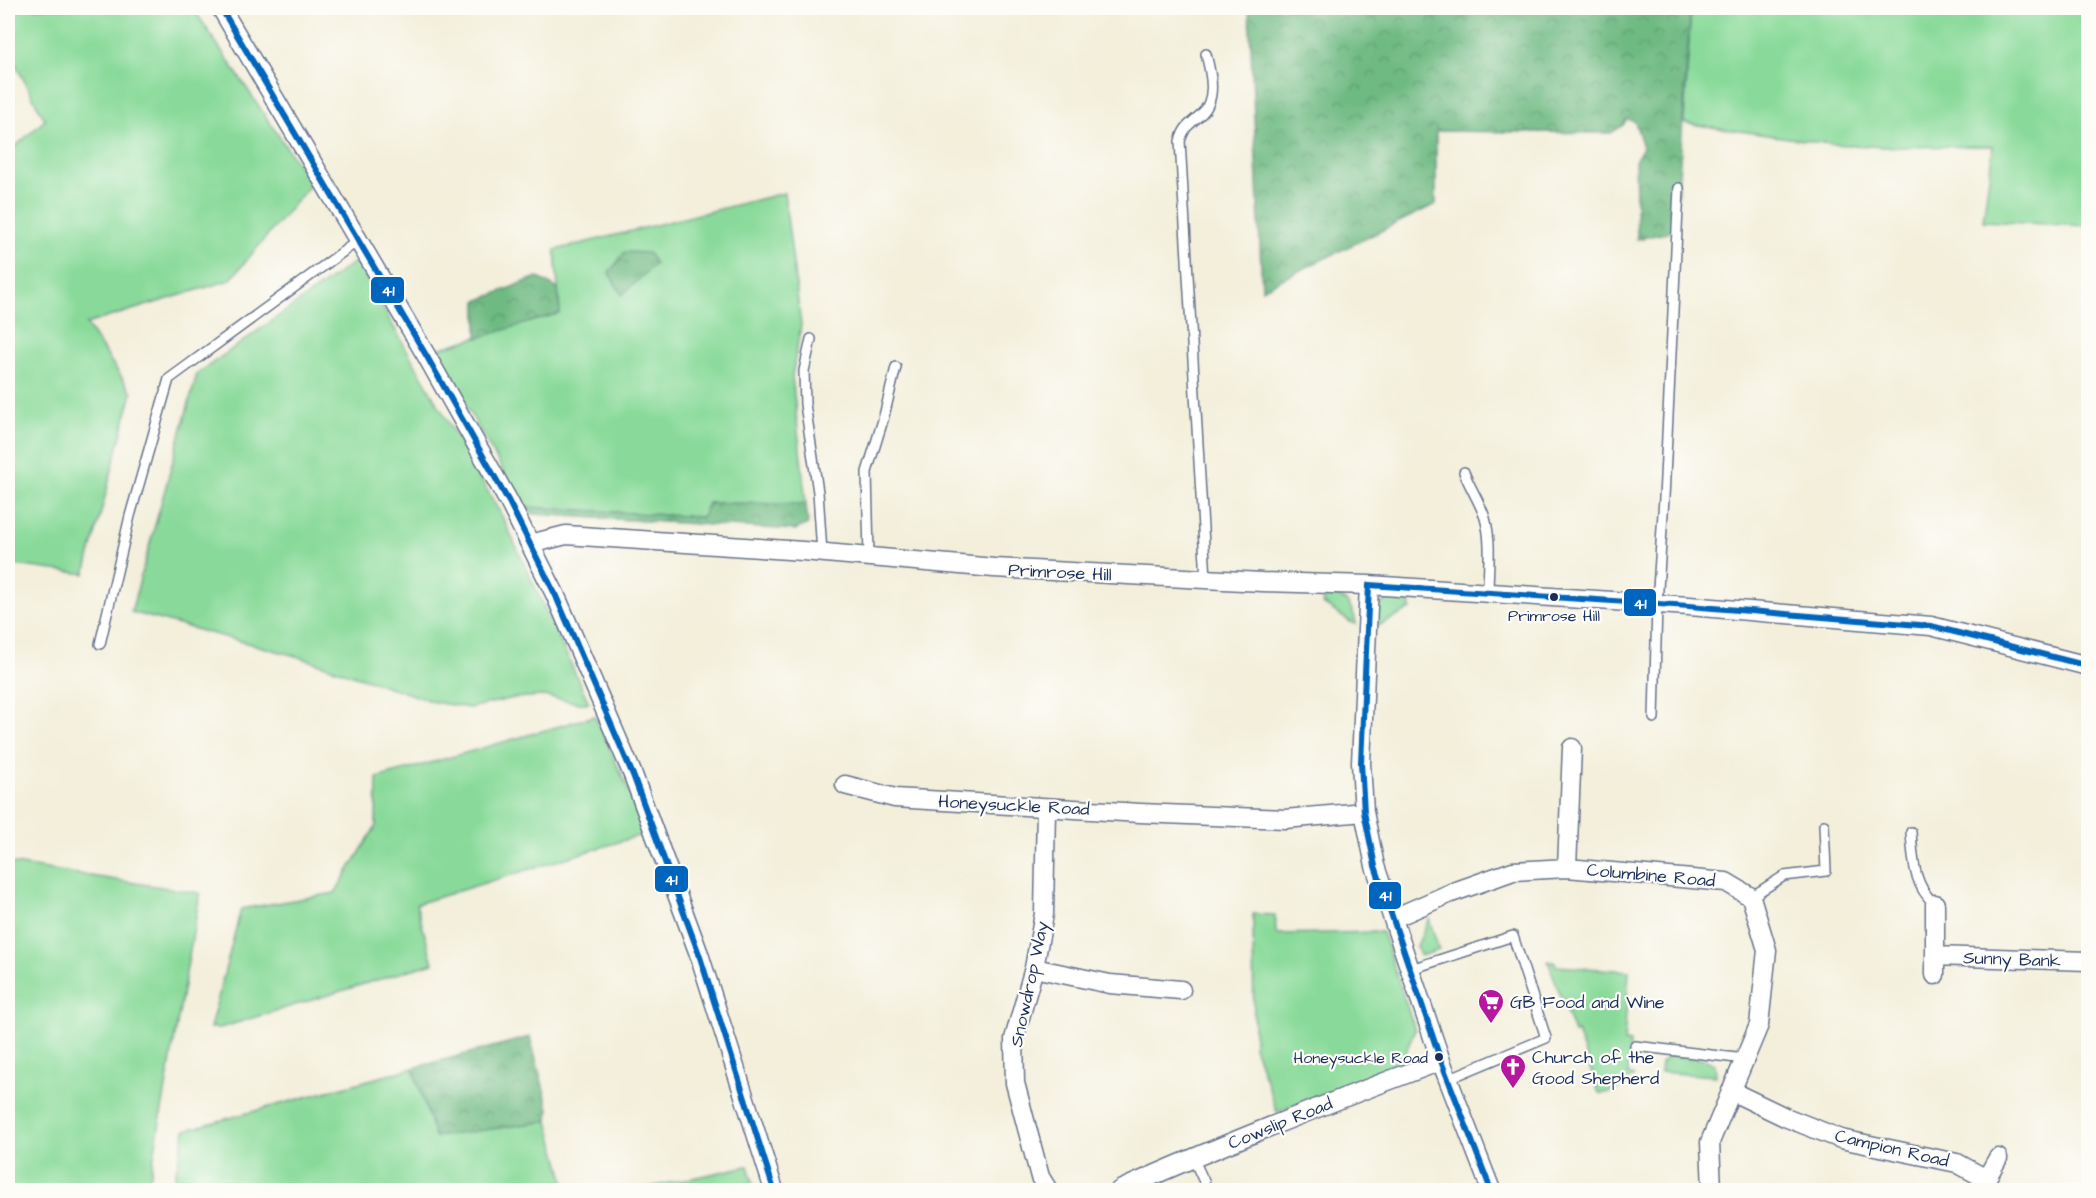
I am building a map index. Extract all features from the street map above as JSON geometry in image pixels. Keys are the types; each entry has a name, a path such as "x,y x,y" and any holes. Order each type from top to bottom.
{"street":[{"path":"221,8 426,355 509,502 555,594 633,775 699,954 774,1191"},
{"name":"Primrose Hill","path":"530,544 566,536 822,553 994,568 1369,585 1657,604 1931,626 2088,666"},
{"path":"1369,585 1360,763 1364,812 1376,866 1441,1061 1491,1191"},
{"path":"1567,868 1572,748"},
{"name":"Honeysuckle Road","path":"845,785 895,798 1046,807 1285,819 1364,812"},
{"name":"Snowdrop Way","path":"1046,807 1044,914 1034,968 1014,1039 1015,1083 1040,1177 1048,1191"},
{"name":"Columbine Road","path":"1394,918 1451,893 1513,871 1567,868 1726,882 1751,897"},
{"path":"1712,1191 1710,1142 1759,1025 1767,950 1751,897"},
{"path":"1935,904 1935,975"},
{"name":"Sunny Bank","path":"1935,956 2088,961"},
{"path":"1034,968 1110,984 1180,990"},
{"name":"Cowslip Road","path":"1120,1191 1193,1158 1374,1085 1441,1061"},
{"name":"Campion Road","path":"1731,1091 1785,1117 1840,1139 1958,1163 1983,1185 1998,1158"}],"lane":[{"path":"1206,54 1212,84 1207,108 1184,128 1180,141 1206,579"},
{"path":"1654,718 1657,604 1665,487 1679,188"},
{"path":"100,644 130,516 169,379 359,240"},
{"path":"811,339 804,371 805,404 818,492 822,553"},
{"path":"869,557 867,472 896,367"},
{"path":"1464,472 1486,520 1489,548 1488,593"},
{"path":"1751,897 1784,876 1826,871 1824,825"},
{"path":"1911,832 1916,875 1924,893 1935,904"},
{"path":"1411,969 1514,936 1546,1038 1448,1079"},
{"path":"1635,1046 1745,1059"},
{"path":"1193,1158 1208,1191"}],"green space":[{"path":"8,8 193,8 311,184 230,280 86,324 132,393 85,574 8,564 8,153 45,120 8,50"},
{"path":"1249,8 1691,8 1675,231 1637,239 1635,161 1643,147 1635,122 1627,119 1623,125 1611,133 1436,131 1436,204 1262,289"},
{"path":"1691,8 2088,8 2088,226 1983,221 1993,146 1886,147 1831,144 1684,123"},
{"path":"784,193 801,325 792,376 806,504 708,503 702,517 524,507 434,350 560,313 555,250"},
{"path":"625,252 648,253 655,264 622,295 609,273"},
{"path":"356,261 502,516 589,703 543,696 514,698 469,708 434,702 296,656 131,612 197,374"},
{"path":"537,277 558,289 560,313 477,338 477,301"},
{"path":"708,503 806,504 808,524 795,530 533,514 524,507 702,517"},
{"path":"1326,591 1347,602 1356,624 1323,604"},
{"path":"1395,596 1410,597 1411,609 1374,628 1378,608 1384,601"},
{"path":"595,716 648,833 416,904 433,963 220,1028 210,1028 241,909 335,893 376,826 377,778"},
{"path":"8,863 200,893 148,1190 8,1190"},
{"path":"1253,914 1275,915 1276,934 1382,932 1415,1030 1400,1066 1277,1112 1254,1046"},
{"path":"1429,919 1439,950 1420,956 1417,946"},
{"path":"1548,961 1555,962 1556,966 1629,971 1624,1042 1630,1043 1628,1074 1634,1076 1614,1091 1599,1093"},
{"path":"530,1037 549,1109 548,1121 435,1137 413,1068"},
{"path":"1669,1056 1704,1059 1715,1064 1716,1076 1660,1072 1661,1063"},
{"path":"413,1068 435,1137 548,1121 567,1190 172,1190 185,1130"},
{"path":"748,1166 755,1190 637,1190"}],"transit line":[{"name":"41","path":"221,8 426,355 509,502 555,594 633,775 699,954 774,1190"},
{"name":"41","path":"1369,585 1689,606 1931,626 2088,666"},
{"name":"41","path":"1369,585 1361,763 1364,812 1375,866 1441,1061 1491,1190"}],"place":[{"name":"Primrose Hill","path":"1554,597"},
{"name":"GB Food and Wine","path":"1491,1025"},
{"name":"Honeysuckle Road","path":"1439,1057"},
{"name":"Church of the Good Shepherd","path":"1513,1090"}]}
